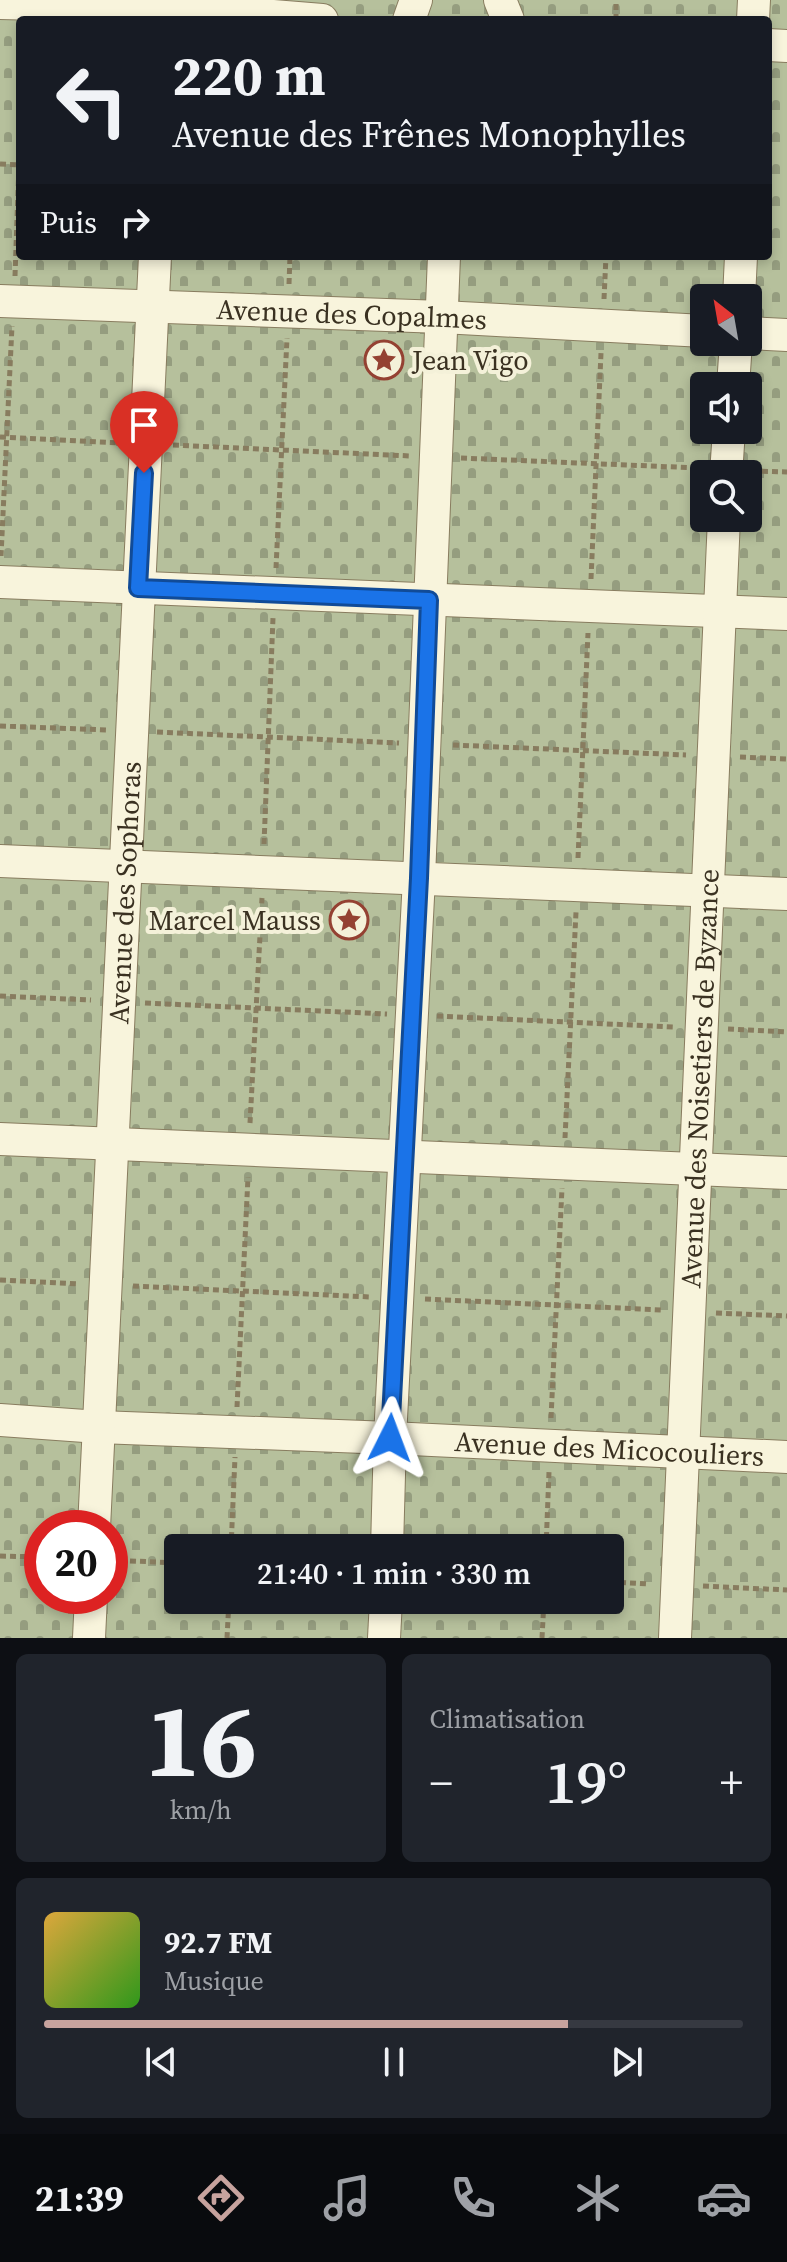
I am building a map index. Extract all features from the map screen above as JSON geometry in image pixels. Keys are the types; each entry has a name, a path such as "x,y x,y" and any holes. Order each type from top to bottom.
{"lane":[{"path":"0,3 265,16"},
{"name":"Avenue des Sophoras","path":"95,1510 155,260"},
{"path":"387,1534 419,878 444,260"},
{"path":"740,284 741,260"},
{"name":"Avenue des Copalmes","path":"7,302 442,317 690,330"},
{"path":"762,334 787,335"},
{"name":"Avenue des Noisetiers de Byzance","path":"675,1638 724,532"},
{"path":"0,582 787,614"},
{"path":"0,861 787,894"},
{"path":"0,1139 787,1173"},
{"name":"Avenue des Micocouliers","path":"0,1420 787,1457"},
{"path":"89,1638 90,1614"},
{"path":"384,1638 385,1614"}],"path":[{"path":"1,565 7,302 16,199"},
{"path":"3,437 690,470"},
{"path":"762,472 787,472"},
{"path":"0,1556 24,1557"},
{"path":"128,1561 164,1562"},
{"path":"227,1638 228,1614"},
{"path":"542,1638 543,1614"}],"green space":[{"path":"0,0 787,0 787,1638 0,1638"}],"place":[{"name":"Jean Vigo","path":"384,360"},
{"name":"Marcel Mauss","path":"349,920"}],"route":[{"path":"144,473 138,588 429,600 419,878 390,1438"}]}
